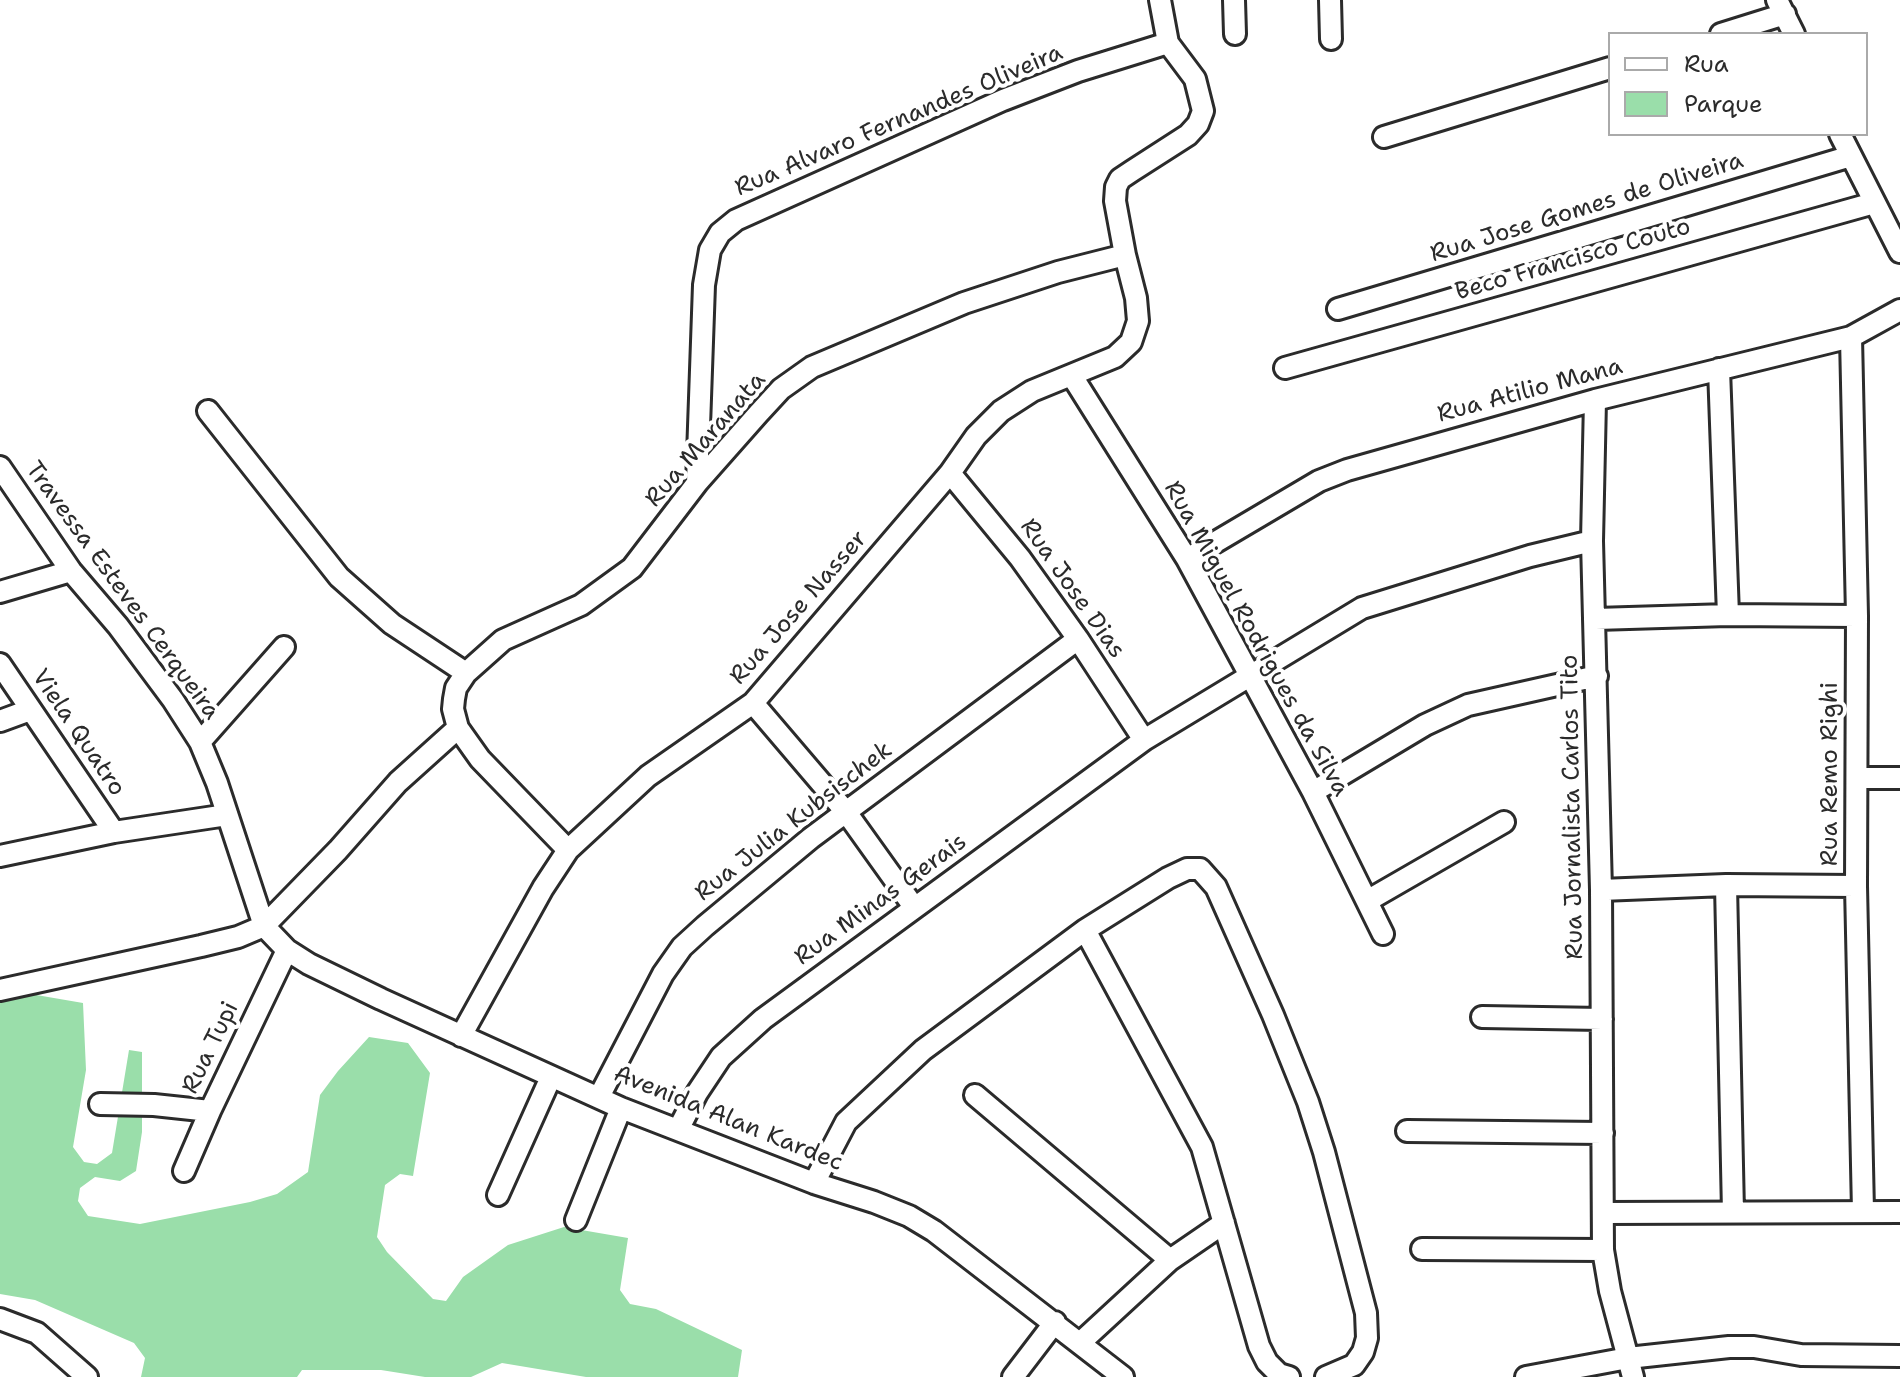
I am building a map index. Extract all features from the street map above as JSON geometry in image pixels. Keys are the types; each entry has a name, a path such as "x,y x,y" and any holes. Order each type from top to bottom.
{"street":[{"path":"1072,376 1115,357 1136,333 1136,298 1115,201 1116,187 1120,179 1188,135 1198,124 1203,111 1195,79 1168,43 1160,0"},
{"path":"1234,0 1235,34"},
{"path":"1330,0 1331,39"},
{"path":"1725,32 1781,7 1793,32"},
{"name":"Rua Alvaro Fernandes Oliveira","path":"697,483 704,285 710,250 720,233 736,220 1003,100 1078,71 1168,43"},
{"path":"1384,137 1608,69"},
{"path":"1841,136 1900,252"},
{"name":"Rua Jose Gomes de Oliveira","path":"1338,309 1851,156"},
{"name":"Beco Francisco Couto","path":"1285,368 1874,203"},
{"name":"Rua Maranata","path":"466,673 503,640 581,605 632,568 697,483 781,389 812,367 964,303 1058,272 1125,255"},
{"name":"Rua Atilio Mana","path":"1187,559 1319,481 1347,470 1595,400 1851,337 1900,310"},
{"name":"Rua Remo Righi","path":"1851,337 1857,616 1856,886 1863,1211"},
{"path":"1719,369 1728,615"},
{"name":"Rua Jose Nasser","path":"461,1036 543,888 568,850 648,776 753,703 950,473 976,436 1001,411 1032,391 1072,376"},
{"name":"Rua Miguel Rodrigues da Silva","path":"1072,376 1187,559 1313,792 1383,934"},
{"name":"Rua Jornalista Carlos Tito","path":"1595,400 1592,541 1601,890 1603,1250 1610,1291 1631,1368"},
{"path":"208,411 339,577 392,624 466,673 456,688 454,699 458,728 489,769 568,850"},
{"name":"Travessa Esteves Cerqueira","path":"0,467 71,571 118,626 200,742 264,926 287,950"},
{"name":"Rua Jose Dias","path":"950,473 1020,558 1144,740"},
{"name":"Rua Minas Gerais","path":"678,1130 697,1093 721,1057 763,1019 1144,740 1362,608 1530,556 1592,541"},
{"path":"0,592 71,571"},
{"path":"1596,619 1728,615 1857,616"},
{"name":"Rua Julia Kubsischek","path":"599,1097 663,974 682,947 811,838 1078,639"},
{"path":"200,742 284,647"},
{"name":"Viela Quatro","path":"0,664 114,832"},
{"path":"1313,792 1425,725 1468,705 1597,676"},
{"path":"753,703 846,812 914,907"},
{"path":"0,721 30,710"},
{"path":"0,990 186,950 238,937 264,926 398,782 458,728"},
{"path":"1857,778 1900,778"},
{"path":"0,856 114,832 227,815"},
{"path":"1367,901 1504,822"},
{"path":"814,1183 846,1122 923,1050 1085,930 1168,878 1187,869 1200,869 1216,887 1273,1015 1316,1127 1366,1313 1367,1338 1363,1352 1354,1365 1326,1377"},
{"path":"1601,890 1726,885 1856,886"},
{"path":"1726,885 1733,1212"},
{"path":"1085,930 1202,1147 1259,1346 1267,1362 1279,1374 1289,1377"},
{"name":"Avenida Alan Kardec","path":"287,950 309,964 461,1036 621,1108 814,1183 909,1216 934,1231 1055,1322 1123,1377"},
{"name":"Rua Tupi","path":"184,1171 287,950"},
{"path":"1482,1017 1602,1019"},
{"path":"498,1195 551,1077"},
{"path":"975,1095 1170,1260"},
{"path":"100,1104 154,1105 210,1111"},
{"path":"576,1220 621,1108"},
{"path":"1407,1131 1603,1133"},
{"path":"1604,1213 1900,1212"},
{"path":"1081,1342 1170,1260 1224,1223"},
{"path":"1422,1249 1603,1250"},
{"path":"0,1319 37,1333 87,1377"},
{"path":"1013,1377 1055,1322"},
{"path":"1526,1377 1631,1368 1729,1347 1754,1347 1801,1355 1900,1356"}],"green space":[{"path":"19,992 83,1003 86,1070 73,1147 84,1162 97,1164 112,1153 129,1050 142,1052 142,1132 136,1171 120,1181 95,1177 80,1188 78,1201 88,1216 140,1224 277,1194 308,1172 320,1095 338,1071 369,1037 408,1043 430,1073 413,1176 400,1174 385,1185 377,1237 387,1252 433,1299 446,1301 463,1277 508,1245 564,1227 628,1238 620,1290 630,1304 656,1309 742,1350 738,1377 586,1377 502,1363 471,1377 425,1377 381,1370 302,1370 297,1377 141,1377 145,1358 134,1343 35,1300 0,1294 0,997"}]}
